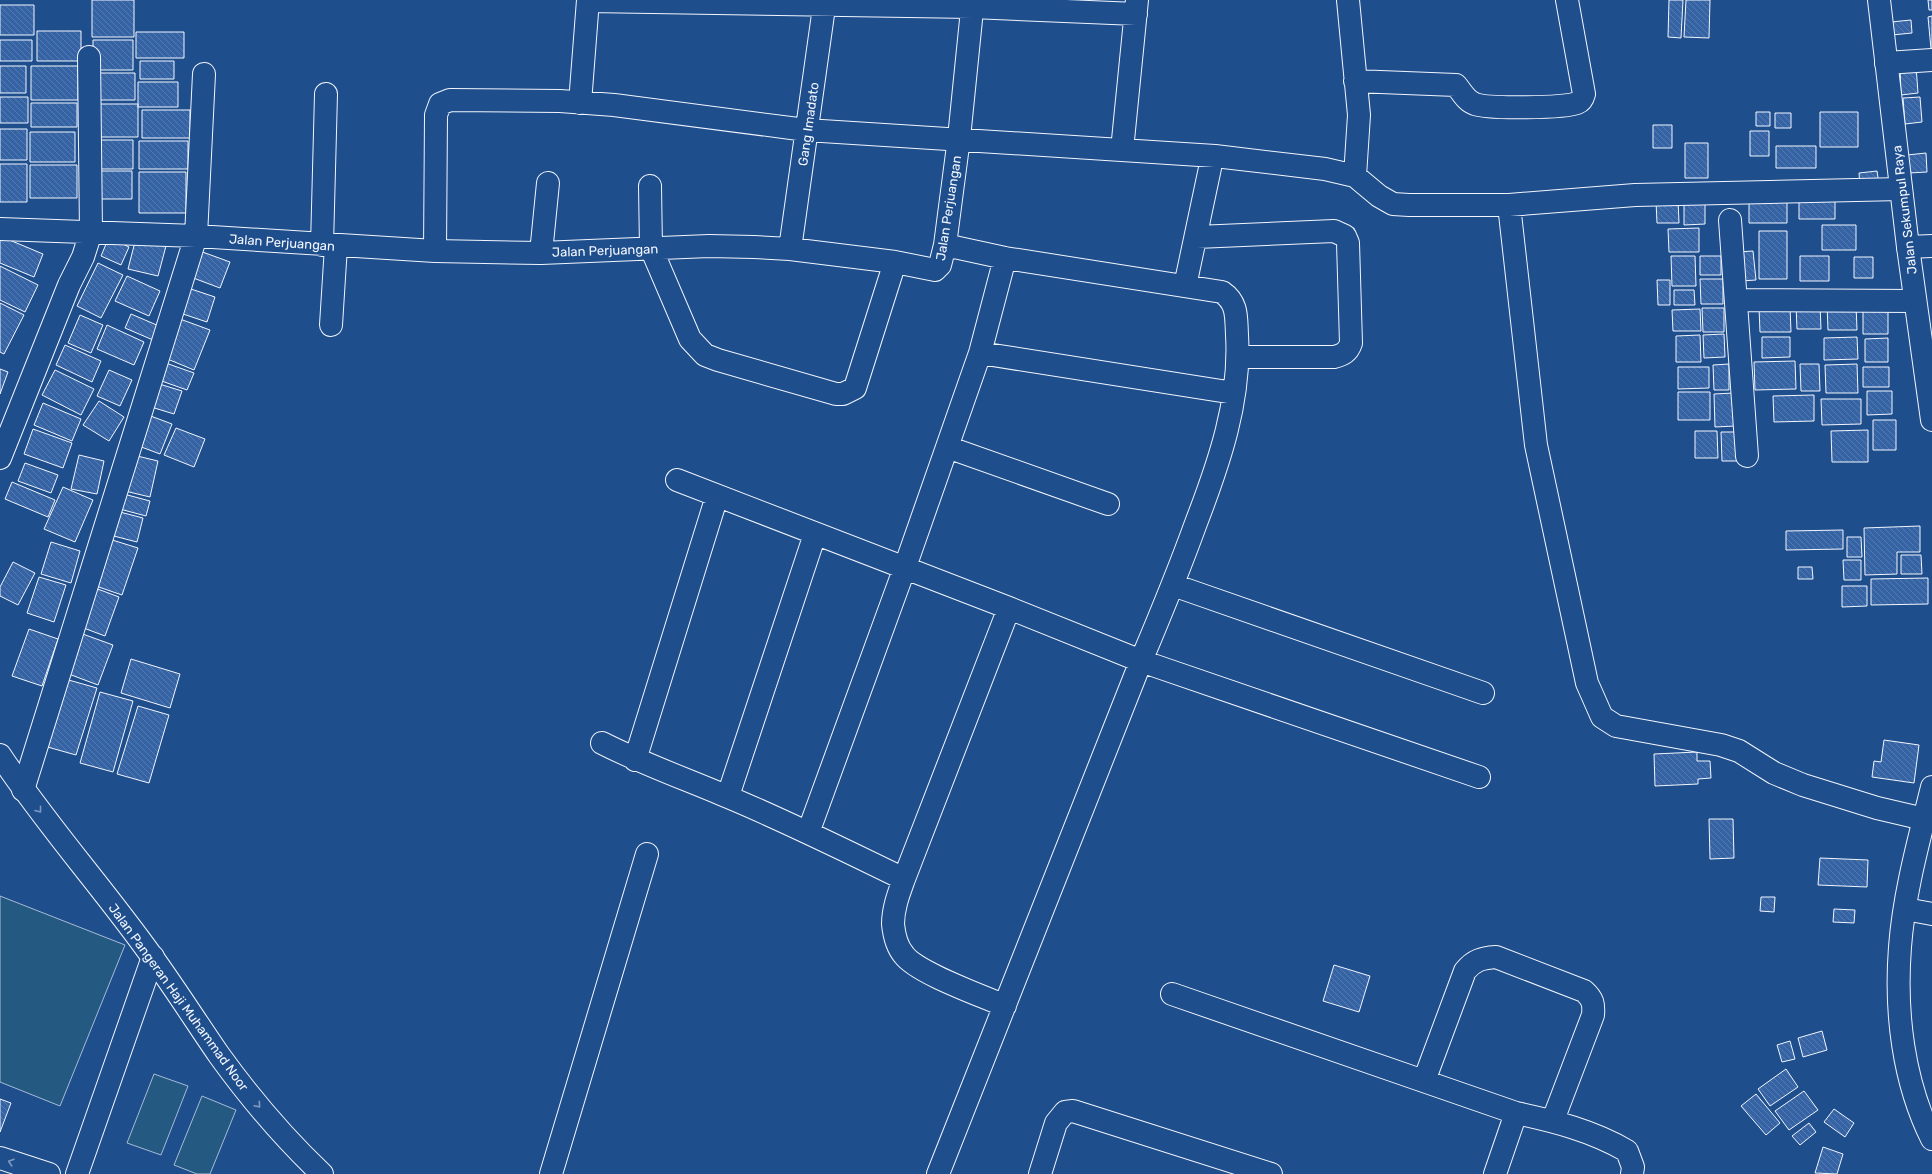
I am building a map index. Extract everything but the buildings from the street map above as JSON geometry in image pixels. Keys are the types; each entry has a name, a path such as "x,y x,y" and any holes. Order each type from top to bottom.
{"street":[{"path":"1348,0 1359,115 1354,176"},
{"path":"1356,81 1456,85 1468,101 1484,106 1562,106 1576,104 1581,101 1584,94 1567,0"},
{"name":"Jalan Sekumpul Raya","path":"1879,0 1908,247 1932,420"},
{"path":"580,103 588,1 973,4 1137,7 1122,150"},
{"name":"Gang Imadato","path":"790,249 825,3"},
{"name":"Jalan Perjuangan","path":"0,229 196,236 329,246 435,251 541,253 709,246 790,249 895,262 935,270 940,265 945,245 959,138 973,4"},
{"path":"0,458 69,285 83,257 91,232 89,57"},
{"path":"1886,63 1932,60"},
{"path":"24,790 196,236 204,74"},
{"path":"326,94 331,325"},
{"path":"435,251 436,115 440,104 450,100 580,103 672,111 806,130 959,138 1215,156 1326,169 1354,176 1379,196 1393,204 1409,205 1509,205 1635,195 1901,189"},
{"path":"1185,286 1197,237 1210,168"},
{"path":"541,253 548,184"},
{"path":"650,186 651,248 690,339 705,355 836,394 843,394 855,388 895,262"},
{"path":"1509,205 1536,445 1587,684 1602,716 1616,726 1721,745 1739,751 1774,773 1803,785 1877,808 1924,819"},
{"path":"1730,220 1747,456"},
{"path":"1197,237 1334,231 1345,236 1348,243 1351,343 1348,350 1342,355 1334,357 1238,357"},
{"path":"938,1174 1141,661 1173,585 1208,492 1225,440 1234,394 1238,357 1236,314 1234,305 1229,297 1222,292 1005,258 945,245"},
{"path":"1908,247 1932,246"},
{"path":"808,833 905,567 980,353 1005,258"},
{"path":"1736,300 1915,301"},
{"path":"980,353 1234,394"},
{"path":"947,447 1108,504"},
{"path":"677,480 815,534 905,567 1141,661 1479,777"},
{"path":"635,760 717,496"},
{"path":"728,796 815,534"},
{"path":"1173,585 1483,693"},
{"path":"1005,1006 939,978 904,956 896,941 893,923 896,904 904,879 1009,608"},
{"path":"602,743 635,760 728,796 904,879"},
{"name":"Jalan Pangeran Haji Muhammad Noor","path":"0,755 24,790 153,957 220,1056 254,1101 293,1146 322,1174"},
{"path":"1932,787 1905,909 1900,947 1900,1009 1905,1060 1922,1118 1932,1139"},
{"path":"551,1174 647,854"},
{"path":"1905,909 1932,914"},
{"path":"77,1174 153,957"},
{"path":"1424,1081 1465,971 1472,962 1483,958 1496,957 1584,991 1592,998 1594,1006 1593,1015 1553,1120"},
{"path":"1172,994 1516,1113 1553,1120 1614,1143 1627,1151 1633,1167 1632,1174"},
{"path":"1040,1174 1056,1123 1060,1116 1065,1112 1073,1110 1271,1174"},
{"path":"1495,1174 1516,1113"},
{"path":"0,1158 49,1174"}],"shaded area":[{"path":"0,896 125,945 60,1106 0,1082"},
{"path":"154,1074 188,1086 161,1155 127,1143"},
{"path":"202,1096 236,1110 210,1174 197,1174 174,1165"}]}
